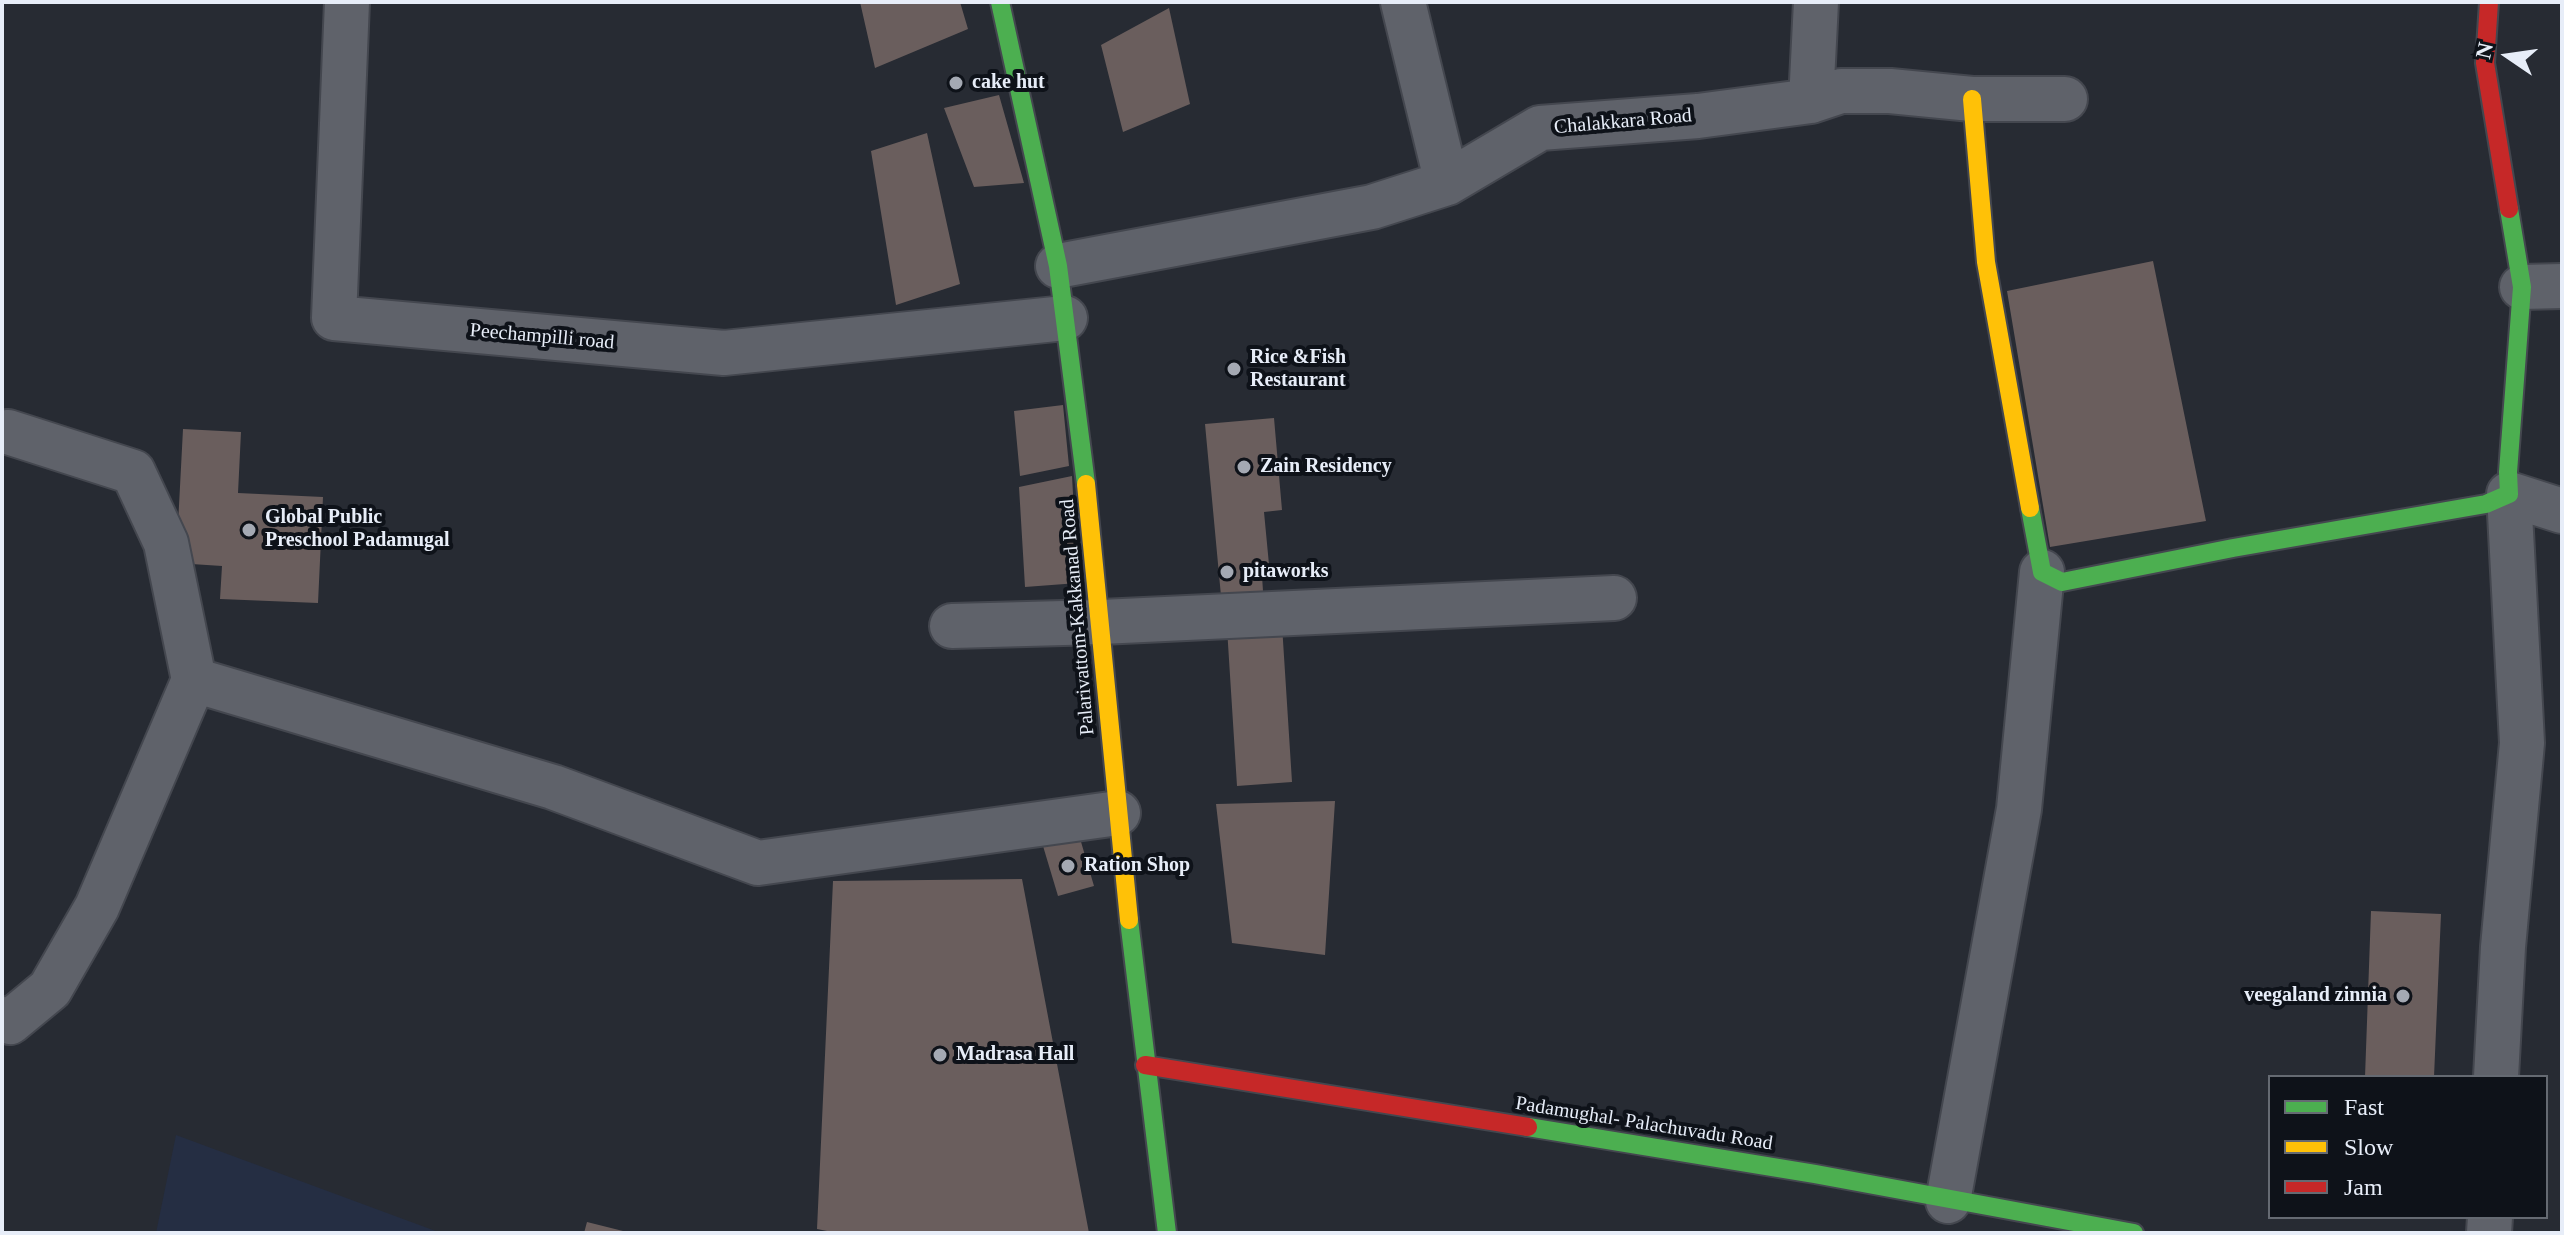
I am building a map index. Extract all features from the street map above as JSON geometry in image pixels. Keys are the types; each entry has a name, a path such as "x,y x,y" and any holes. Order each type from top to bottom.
{"main road":[{"name":"Palarivattom-Kakkanad Road","path":"1000,2 1058,266 1082,439 1118,813 1167,1233"},
{"path":"1972,99 1986,262 2042,572 2062,582 2233,548 2486,504 2509,494 2508,472 2542,287 2485,63 2489,2"},
{"name":"Padamughal- Palachuvadu Road","path":"1145,1065 1815,1174 2134,1233"}],"street":[{"name":"Peechampilli road","path":"347,2 334,318 724,353 1065,318"},
{"path":"1403,2 1447,183"},
{"path":"1811,101 1816,2"},
{"name":"Chalakkara Road","path":"1058,266 1372,207 1447,183 1540,128 1644,122 1811,101 1841,91 1890,91 1972,99 2065,99"},
{"path":"2,1019 10,1022 50,989 97,907 194,680 166,543 133,472 8,432"},
{"path":"2496,1075 2503,947 2522,743 2509,494 2562,511"},
{"path":"1948,1201 2019,809 2042,572"},
{"path":"952,626 1614,598"},
{"path":"194,680 553,787 758,863 1118,813"}],"shaded area":[{"path":"176,1135 441,1233 156,1233"}],"building":[{"path":"860,2 960,2 968,29 875,68"},
{"path":"1169,8 1190,104 1123,132 1101,45"},
{"path":"999,95 1024,183 974,187 944,108"},
{"path":"927,133 960,284 896,305 871,151"},
{"path":"2153,261 2206,521 2050,547 2007,291"},
{"path":"1063,405 1069,466 1020,476 1014,411"},
{"name":"Zain Residency","path":"1274,418 1282,510 1264,512 1270,575 1262,576 1263,591 1221,596 1205,424"},
{"name":"Global Public Preschool Padamugal","path":"183,429 241,432 238,493 323,497 318,603 220,599 222,566 176,563"},
{"path":"1072,476 1078,583 1025,587 1019,487"},
{"path":"1282,625 1292,782 1237,786 1227,628"},
{"path":"1335,801 1325,955 1232,943 1216,804"},
{"name":"Ration Shop","path":"1079,835 1094,886 1058,896 1043,846"},
{"name":"Madrasa Hall","path":"1022,879 1089,1233 837,1233 817,1229 833,881"},
{"name":"veegaland zinnia","path":"2371,911 2441,914 2434,1075 2365,1075"},
{"path":"587,1222 627,1232 627,1233 584,1233"}],"traffic: fast":[{"path":"1000,2 1058,266 1086,484"},
{"path":"2030,508 2042,572 2062,582 2233,548 2486,504 2509,494 2522,287 2509,209"},
{"path":"1129,920 1167,1233"},
{"path":"1528,1127 1815,1174 2134,1233"}],"traffic: slow":[{"path":"1972,99 1986,262 2030,508"},
{"path":"1086,484 1129,920"}],"traffic: jam":[{"path":"2489,2 2485,63 2509,209"},
{"path":"1145,1065 1528,1127"}],"place":[{"name":"cake hut","path":"956,83"},
{"name":"Rice &Fish Restaurant","path":"1234,369"},
{"name":"Zain Residency","path":"1244,467"},
{"name":"Global Public Preschool Padamugal","path":"249,530"},
{"name":"pitaworks","path":"1227,572"},
{"name":"Ration Shop","path":"1068,866"},
{"name":"veegaland zinnia","path":"2403,996"},
{"name":"Madrasa Hall","path":"940,1055"}]}
